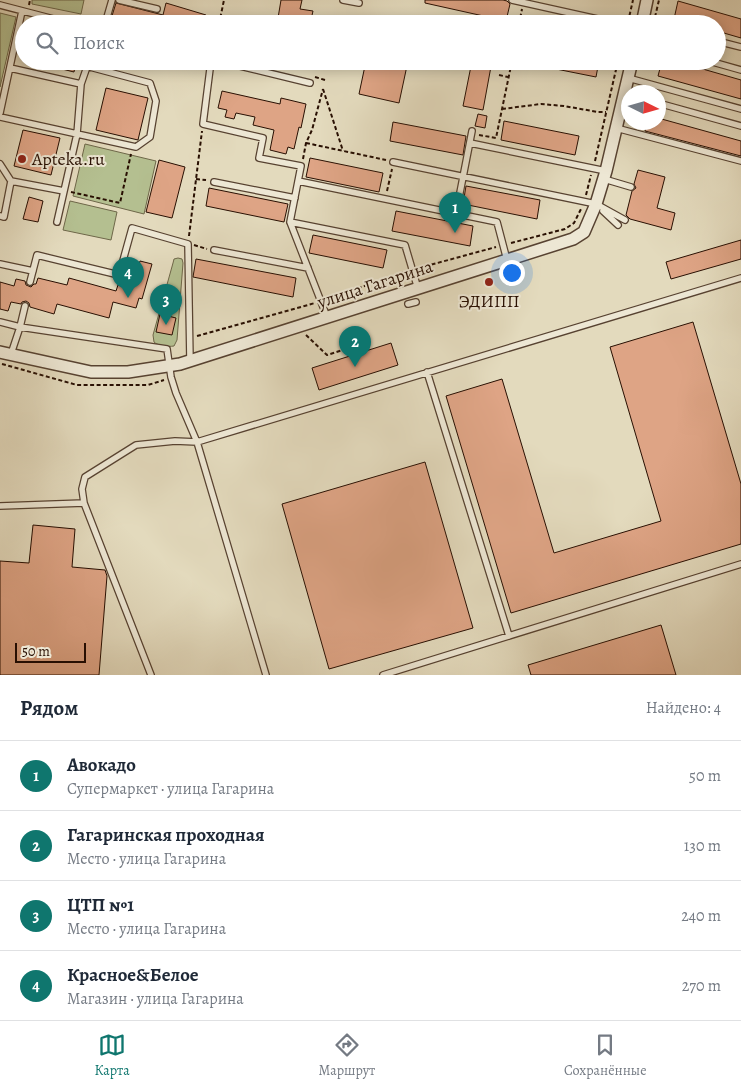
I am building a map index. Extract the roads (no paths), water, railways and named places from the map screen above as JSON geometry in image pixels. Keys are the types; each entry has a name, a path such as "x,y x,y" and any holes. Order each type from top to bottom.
{"street":[{"path":"648,0 648,15"},
{"name":"улица Гагарина","path":"627,85 630,70"},
{"name":"улица Гагарина","path":"5,353 91,372 128,372 170,366 507,260 548,251 584,232 590,203 605,175 621,109"}],"lane":[{"path":"108,15 112,0"},
{"path":"119,0 157,9"},
{"path":"343,0 359,3"},
{"path":"512,0 579,15"},
{"path":"0,6 38,15"},
{"path":"21,15 22,11"},
{"path":"726,43 741,47"},
{"path":"0,112 15,44"},
{"path":"726,66 741,70"},
{"path":"10,68 15,69"},
{"path":"19,70 82,84"},
{"path":"57,222 77,134 82,84 86,70"},
{"path":"0,117 136,147 150,137 156,101 150,83 108,70"},
{"path":"210,70 202,124 263,138 259,158 302,166 290,222 327,317"},
{"path":"257,70 310,83"},
{"path":"628,78 741,109"},
{"path":"666,105 741,126"},
{"path":"616,128 741,161"},
{"path":"456,213 472,132"},
{"path":"470,143 593,168 631,187"},
{"path":"393,162 590,203 625,220"},
{"path":"0,164 11,181 4,217 0,216"},
{"path":"11,181 64,191"},
{"path":"298,181 497,222 507,260"},
{"path":"214,182 295,198"},
{"path":"590,203 618,225"},
{"path":"290,222 405,245 418,288"},
{"path":"30,282 37,255 119,275 132,228 188,244 190,361"},
{"path":"214,250 308,268"},
{"path":"0,264 33,271"},
{"path":"151,675 84,503 82,489 85,477 136,445 196,442 741,278"},
{"path":"408,304 416,302"},
{"path":"5,353 20,327 25,306"},
{"path":"0,322 20,327 166,349 176,394 196,442 266,675"},
{"path":"427,372 509,636"},
{"path":"0,506 84,503"},
{"path":"383,675 741,564"}],"place":[{"name":"Apteka.ru","path":"22,159"},
{"name":"Авокадо","path":"455,233"},
{"name":"ЭДИПП","path":"489,282"},
{"name":"Красное&Белое","path":"128,298"},
{"name":"ЦТП №1","path":"166,325"},
{"name":"Гагаринская проходная","path":"355,367"}]}
